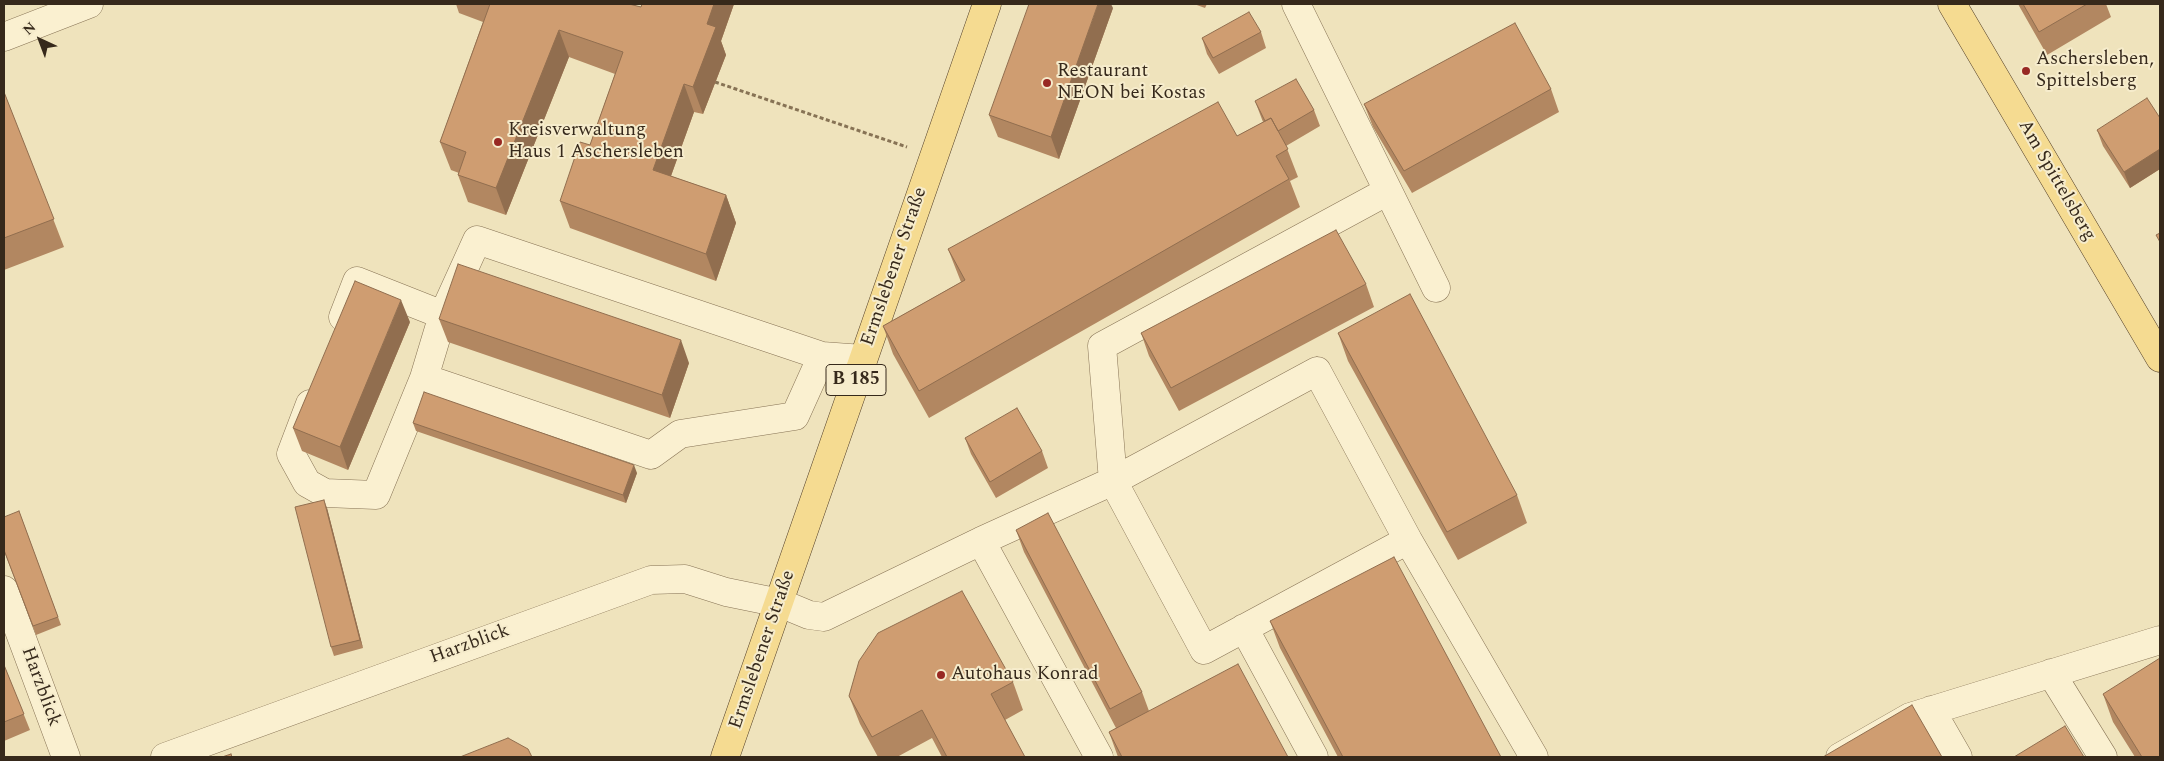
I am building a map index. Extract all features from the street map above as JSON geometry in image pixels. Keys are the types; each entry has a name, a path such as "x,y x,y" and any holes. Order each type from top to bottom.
{"main road":[{"name":"Ermslebener Straße","path":"726,757 986,4"},
{"name":"Am Spittelsberg","path":"1952,4 2160,358"}],"street":[{"path":"4,37 89,4"},
{"path":"1296,4 1436,288"},
{"path":"1388,191 1102,346 1113,481 1204,650 1408,540 1534,757"},
{"path":"318,381 291,454 307,483 325,493 376,495 424,378 442,315 477,240 822,356 863,359"},
{"path":"332,344 357,281 442,315"},
{"path":"424,378 651,455 680,434 796,416 822,356"},
{"name":"Harzblick","path":"165,757 651,580 685,579 726,592 780,603 809,615 824,617 981,541 1113,481 1317,371 1408,540"},
{"path":"981,541 1099,757"},
{"name":"Harzblick","path":"4,590 66,757"},
{"path":"1244,628 1314,757"},
{"path":"1840,757 1910,717 2160,640"},
{"path":"2051,673 2103,757"},
{"path":"1931,710 1958,757"}],"path":[{"path":"715,82 934,156"}],"building":[{"name":"Kreisverwaltung Haus 1 Aschersleben","path":"490,4 629,4 641,7 642,4 714,4 707,24 716,27 693,87 684,84 653,170 726,195 706,254 560,201 580,142 590,145 623,52 559,30 496,188 458,175 466,152 440,142"},
{"path":"1029,4 1098,4 1051,137 989,115"},
{"path":"2023,4 2087,4 2039,32"},
{"path":"1249,12 1261,32 1213,58 1202,38"},
{"path":"1515,23 1551,89 1404,171 1364,104"},
{"path":"1296,79 1314,110 1278,131 1271,118 1265,121 1255,101"},
{"path":"4,92 54,219 4,238"},
{"path":"2147,98 2160,118 2160,149 2124,172 2097,130"},
{"path":"1218,102 1237,136 1271,118 1288,149 1276,156 1289,179 919,391 883,326 965,280 948,249"},
{"path":"1336,230 1366,284 1171,388 1141,333"},
{"path":"2160,233 2160,242 2156,235"},
{"path":"458,264 681,340 662,395 439,319"},
{"path":"355,281 401,300 340,447 293,428"},
{"path":"1410,294 1517,495 1447,532 1338,333"},
{"path":"424,392 634,465 623,495 413,423"},
{"path":"1017,408 1042,451 990,482 965,438"},
{"path":"324,500 360,640 331,647 295,507"},
{"path":"19,511 58,617 33,626 4,550 4,517"},
{"path":"1048,513 1142,692 1110,709 1016,530"},
{"path":"1394,557 1501,757 1343,757 1270,621"},
{"name":"Autohaus Konrad","path":"962,591 1013,682 991,694 1025,757 947,757 922,710 872,737 849,696 859,661 878,633"},
{"path":"2160,658 2160,757 2142,757 2103,694"},
{"path":"1238,664 1288,757 1122,757 1109,732"},
{"path":"4,665 24,714 4,722"},
{"path":"1912,705 1942,757 1823,757"},
{"path":"2065,726 2084,757 2014,757"},
{"path":"508,738 528,749 532,757 460,757"}],"place":[{"name":"Aschersleben, Spittelsberg","path":"2026,71"},
{"name":"Restaurant NEON bei Kostas","path":"1047,83"},
{"name":"Kreisverwaltung Haus 1 Aschersleben","path":"498,142"},
{"name":"Autohaus Konrad","path":"941,675"}]}
